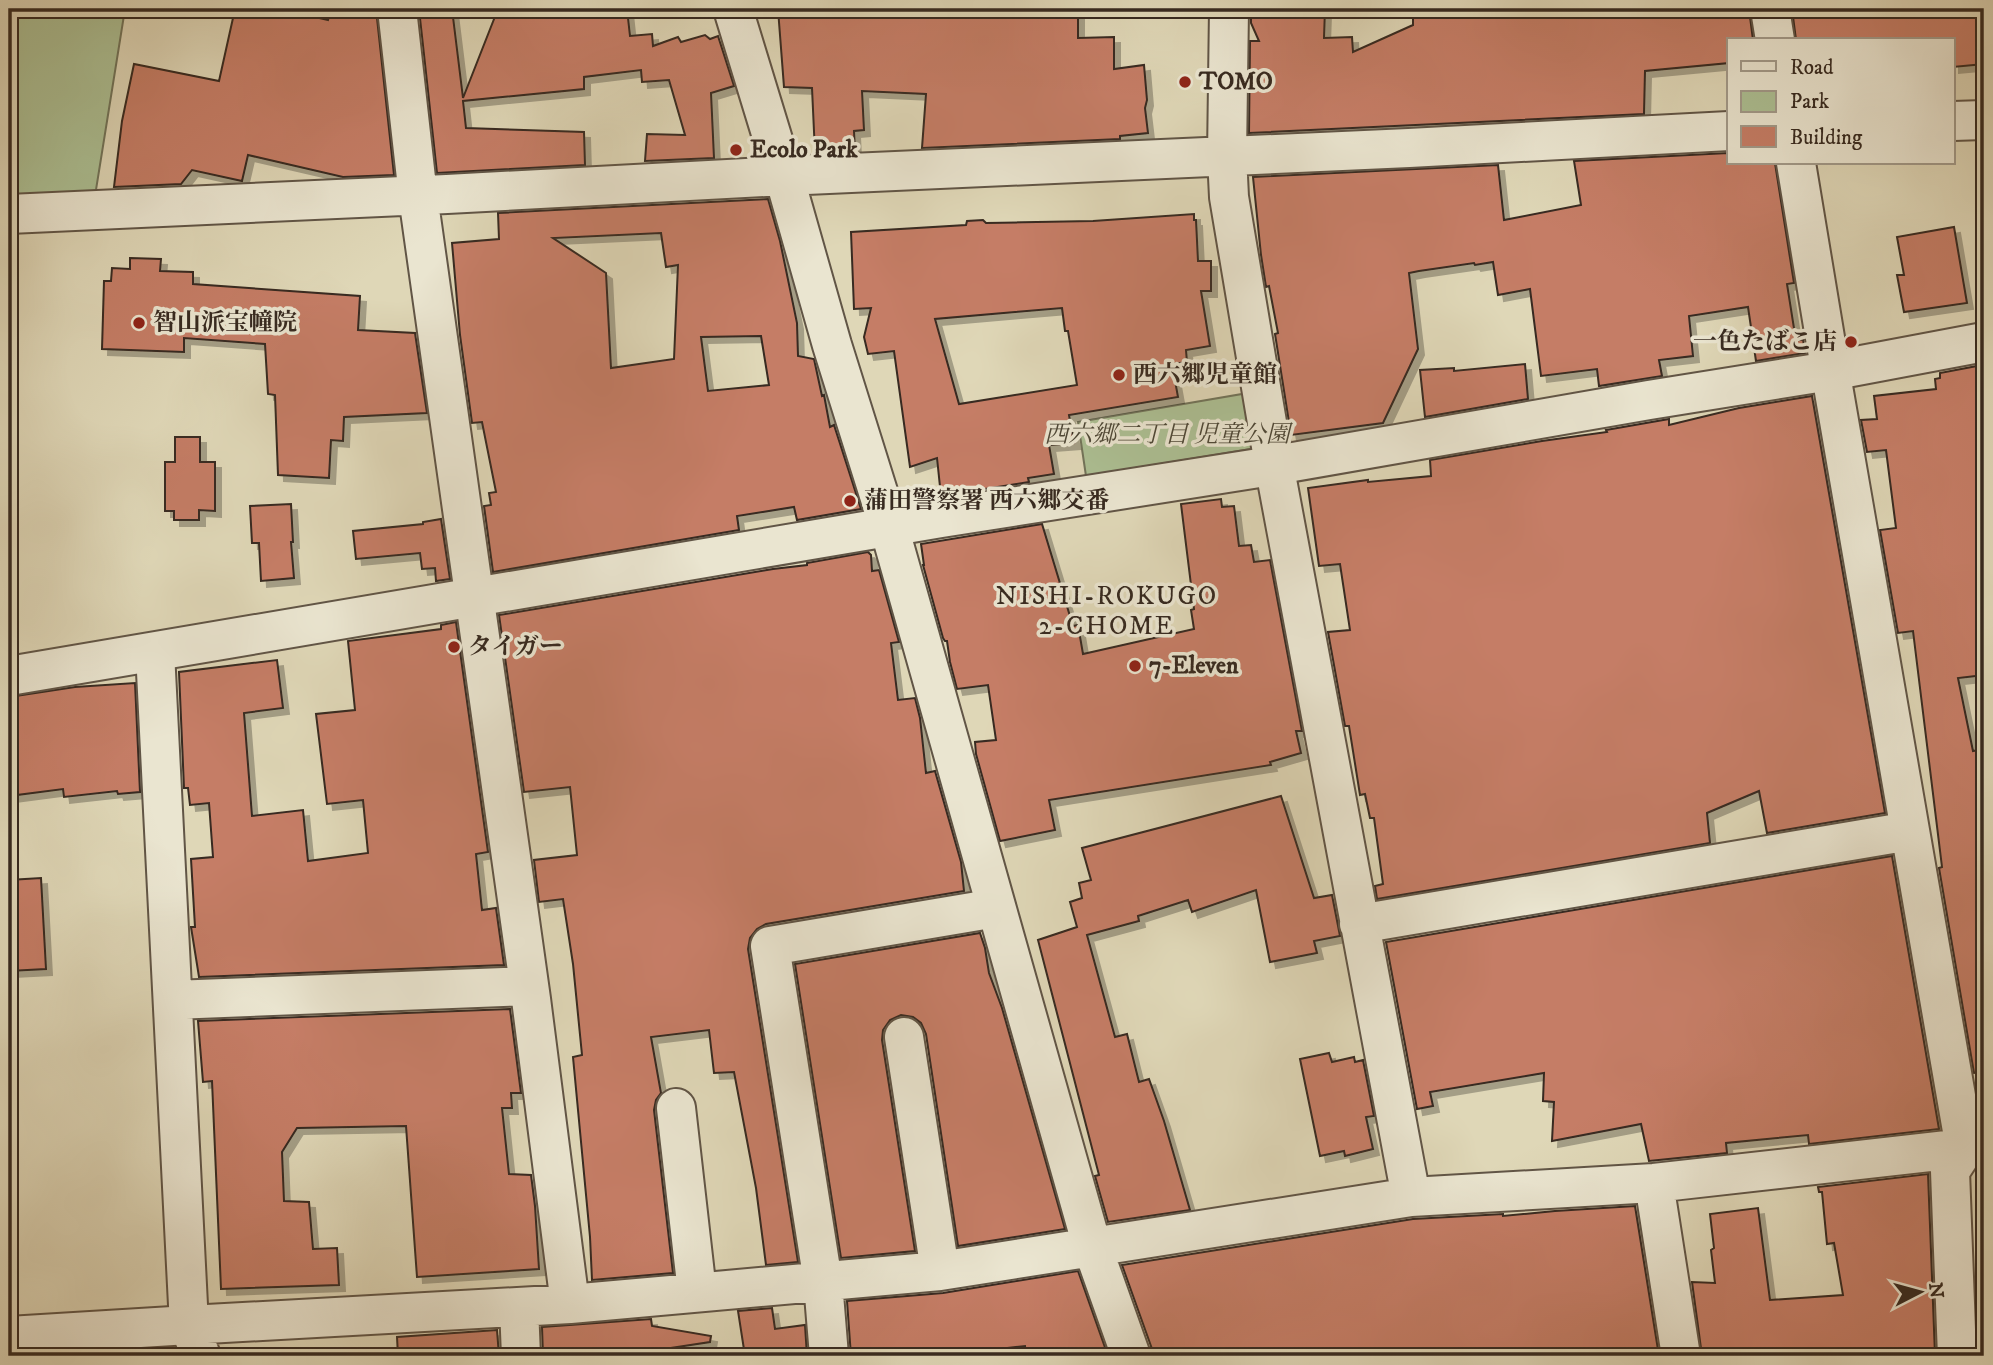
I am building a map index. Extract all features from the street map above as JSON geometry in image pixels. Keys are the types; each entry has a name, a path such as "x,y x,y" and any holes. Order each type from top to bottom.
{"street":[{"path":"397,9 418,196 529,986 570,1304"},
{"path":"733,9 889,527 1092,1246 1131,1356"},
{"path":"1229,9 1229,197 1274,464 1410,1196"},
{"path":"1770,9 1775,38"},
{"path":"1954,121 1984,120"},
{"path":"9,214 1727,131"},
{"path":"1796,164 1910,831 1975,1148"},
{"path":"9,676 889,527 1259,468 1636,402 1830,372 1984,342"},
{"path":"155,652 173,1000 195,1341"},
{"path":"1359,924 1910,831"},
{"path":"830,1356 823,1282 770,946 996,908"},
{"path":"173,1000 529,986"},
{"path":"904,1037 940,1272"},
{"path":"676,1108 697,1292"},
{"path":"9,1336 195,1341 519,1307 940,1272 1410,1196 1654,1184 1975,1148"},
{"path":"1957,1356 1950,1171 1975,1148"},
{"path":"1654,1184 1681,1356"},
{"path":"519,1307 520,1356"}],"green space":[{"path":"9,9 125,9 95,196 9,199"},
{"name":"西六郷二丁目 児童公園","path":"1248,393 1257,448 1086,476 1078,422"}],"building":[{"path":"235,9 281,9 328,20 331,9 376,9 394,175 343,177 248,155 242,181 192,170 181,184 114,187 122,121 134,64 219,81"},
{"path":"419,9 452,9 463,98 498,9 627,9 630,36 652,34 653,46 678,37 681,42 705,35 710,39 718,36 734,86 711,93 714,158 645,161 647,134 685,135 669,80 642,82 641,70 584,77 584,89 463,101 466,128 584,132 585,165 437,173"},
{"path":"778,9 931,9 931,13 999,15 999,12 1078,9 1078,38 1114,37 1114,69 1144,65 1148,133 1120,136 1120,139 922,148 926,94 862,91 864,130 854,131 855,151 815,153 812,88 784,87"},
{"path":"1251,9 1325,9 1324,38 1352,37 1353,52 1413,25 1413,9 1563,9 1561,14 1652,15 1651,9 1749,9 1753,38 1727,38 1727,63 1645,71 1644,114 1249,133 1250,41 1259,41 1251,23"},
{"path":"1792,9 1984,9 1984,64 1954,67 1954,38 1796,38"},
{"path":"1727,153 1727,164 1775,164 1794,283 1787,284 1796,341 1803,339 1805,353 1756,361 1748,307 1689,316 1693,356 1659,360 1662,376 1599,386 1597,369 1541,376 1530,289 1498,295 1493,262 1419,271 1409,273 1418,349 1383,423 1291,435 1275,334 1278,333 1261,255 1253,177 1498,165 1504,220 1581,205 1574,161"},
{"path":"768,199 780,241 797,323 798,356 814,359 830,427 834,425 861,509 797,520 794,507 737,516 739,530 493,572 484,506 491,505 489,493 496,492 482,422 472,423 460,335 452,243 499,239 498,213","holes":["661,233 666,267 678,265 674,359 611,368 606,273 553,238","761,336 769,385 708,391 701,337"]},
{"path":"1194,214 1198,261 1211,261 1211,291 1201,291 1210,346 1186,350 1187,362 1172,364 1178,397 1069,415 1074,443 1049,445 1054,474 1028,478 1029,482 941,496 937,458 910,467 894,351 868,354 864,337 871,308 854,309 851,232 966,225 967,221 983,220 986,223 1093,221","holes":["1062,308 1065,331 1068,331 1077,385 959,404 935,319"]},
{"path":"1954,227 1967,303 1904,312 1897,275 1904,275 1897,237"},
{"path":"130,258 161,259 160,271 193,272 193,284 360,296 358,330 415,333 427,413 344,417 343,441 331,440 329,478 278,475 275,395 268,394 265,344 184,338 184,352 102,349 104,281 111,281 112,268 130,269"},
{"path":"1525,364 1528,399 1425,417 1420,370 1454,368 1454,371"},
{"path":"1977,366 1984,422 1984,675 1958,678 1973,751 1984,749 1984,1072 1974,1073 1939,868 1942,867 1913,631 1898,633 1880,530 1896,528 1886,450 1867,452 1861,420 1877,419 1874,396 1936,389 1935,379 1940,378 1940,373"},
{"path":"1812,396 1885,813 1767,833 1759,791 1707,813 1710,843 1377,899 1375,886 1383,884 1374,818 1370,818 1365,794 1360,795 1349,726 1345,726 1328,632 1350,630 1340,564 1319,566 1308,488 1368,480 1431,476 1430,460 1607,432 1606,430 1669,419 1669,425 1739,408"},
{"path":"175,437 200,437 200,462 215,462 215,511 199,510 199,520 174,520 174,511 165,511 165,462 175,462"},
{"path":"1221,499 1222,507 1234,506 1239,546 1251,545 1254,562 1270,560 1302,731 1296,731 1301,753 1270,762 1271,765 1049,800 1055,830 1000,841 975,742 996,740 988,685 957,689 947,641 943,638 923,565 921,544 1042,524 1073,626 1078,625 1083,654 1194,629 1181,504"},
{"path":"291,504 294,578 261,581 259,543 252,543 250,506"},
{"path":"441,519 450,579 436,581 435,568 422,569 420,553 356,559 353,531 423,524"},
{"path":"868,552 871,555 872,571 879,570 899,642 891,643 898,700 915,698 926,773 935,771 961,862 964,891 766,924 757,929 750,938 748,949 798,1262 766,1265 756,1188 734,1072 714,1073 709,1030 651,1037 661,1093 654,1110 673,1273 592,1280 573,1057 582,1055 573,964 563,899 539,902 534,860 577,855 570,787 524,792 499,615 807,565"},
{"path":"456,622 488,852 476,854 482,910 496,908 504,965 199,977 191,927 195,927 191,859 213,857 209,803 190,805 188,788 184,788 179,672 277,660 283,708 244,713 252,816 303,810 308,861 368,853 363,800 327,804 316,714 355,710 348,641 441,629 441,625"},
{"path":"135,683 140,792 118,794 117,791 64,797 63,789 9,796 9,697 75,687"},
{"path":"1281,796 1314,898 1332,895 1340,936 1314,941 1317,953 1270,962 1256,890 1192,912 1188,900 1138,916 1139,921 1087,935 1115,1037 1127,1034 1139,1082 1149,1079 1190,1210 1108,1222 1095,1176 1099,1175 1038,940 1077,927 1070,902 1082,898 1079,883 1091,880 1082,848"},
{"path":"1892,856 1939,1129 1809,1144 1808,1135 1726,1143 1727,1153 1649,1161 1641,1124 1552,1141 1554,1102 1543,1101 1544,1073 1430,1092 1433,1106 1417,1109 1386,942"},
{"path":"41,878 46,969 9,971 9,880"},
{"path":"980,933 989,973 1002,1008 1065,1229 958,1246 926,1034 921,1023 913,1017 901,1015 890,1020 883,1030 882,1040 915,1251 841,1258 795,964"},
{"path":"510,1009 521,1093 511,1093 512,1108 502,1108 509,1174 531,1175 539,1269 417,1277 406,1126 297,1128 282,1152 284,1201 309,1202 313,1249 337,1248 339,1285 221,1289 212,1081 203,1082 198,1021"},
{"path":"1329,1053 1332,1062 1354,1057 1355,1062 1363,1060 1374,1116 1366,1117 1373,1149 1345,1156 1344,1151 1320,1156 1300,1059"},
{"path":"1928,1174 1935,1355 1702,1356 1692,1282 1715,1283 1710,1214 1758,1208 1770,1300 1843,1295 1834,1243 1827,1244 1822,1192 1819,1192 1818,1187"},
{"path":"1635,1206 1659,1356 1152,1356 1152,1349 1122,1265 1413,1219 1503,1216"},
{"path":"1078,1271 1108,1356 1026,1356 1025,1346 965,1353 965,1356 851,1356 847,1301 943,1293"},
{"path":"772,1308 775,1329 805,1325 807,1356 745,1356 738,1311"},
{"path":"651,1319 652,1326 711,1336 710,1342 657,1350 658,1356 543,1356 542,1327"},
{"path":"497,1330 499,1356 398,1356 397,1337"}],"place":[{"name":"TOMO","path":"1185,82"},
{"name":"Ecolo Park","path":"736,150"},
{"name":"智山派宝幢院","path":"139,323"},
{"name":"一色たばこ店","path":"1851,342"},
{"name":"西六郷児童館","path":"1119,375"},
{"name":"蒲田警察署 西六郷交番","path":"850,501"},
{"name":"タイガー","path":"454,647"},
{"name":"7-Eleven","path":"1135,666"}],"district":[{"name":"NISHI-ROKUGO 2-CHOME","path":"1107,611"}]}
